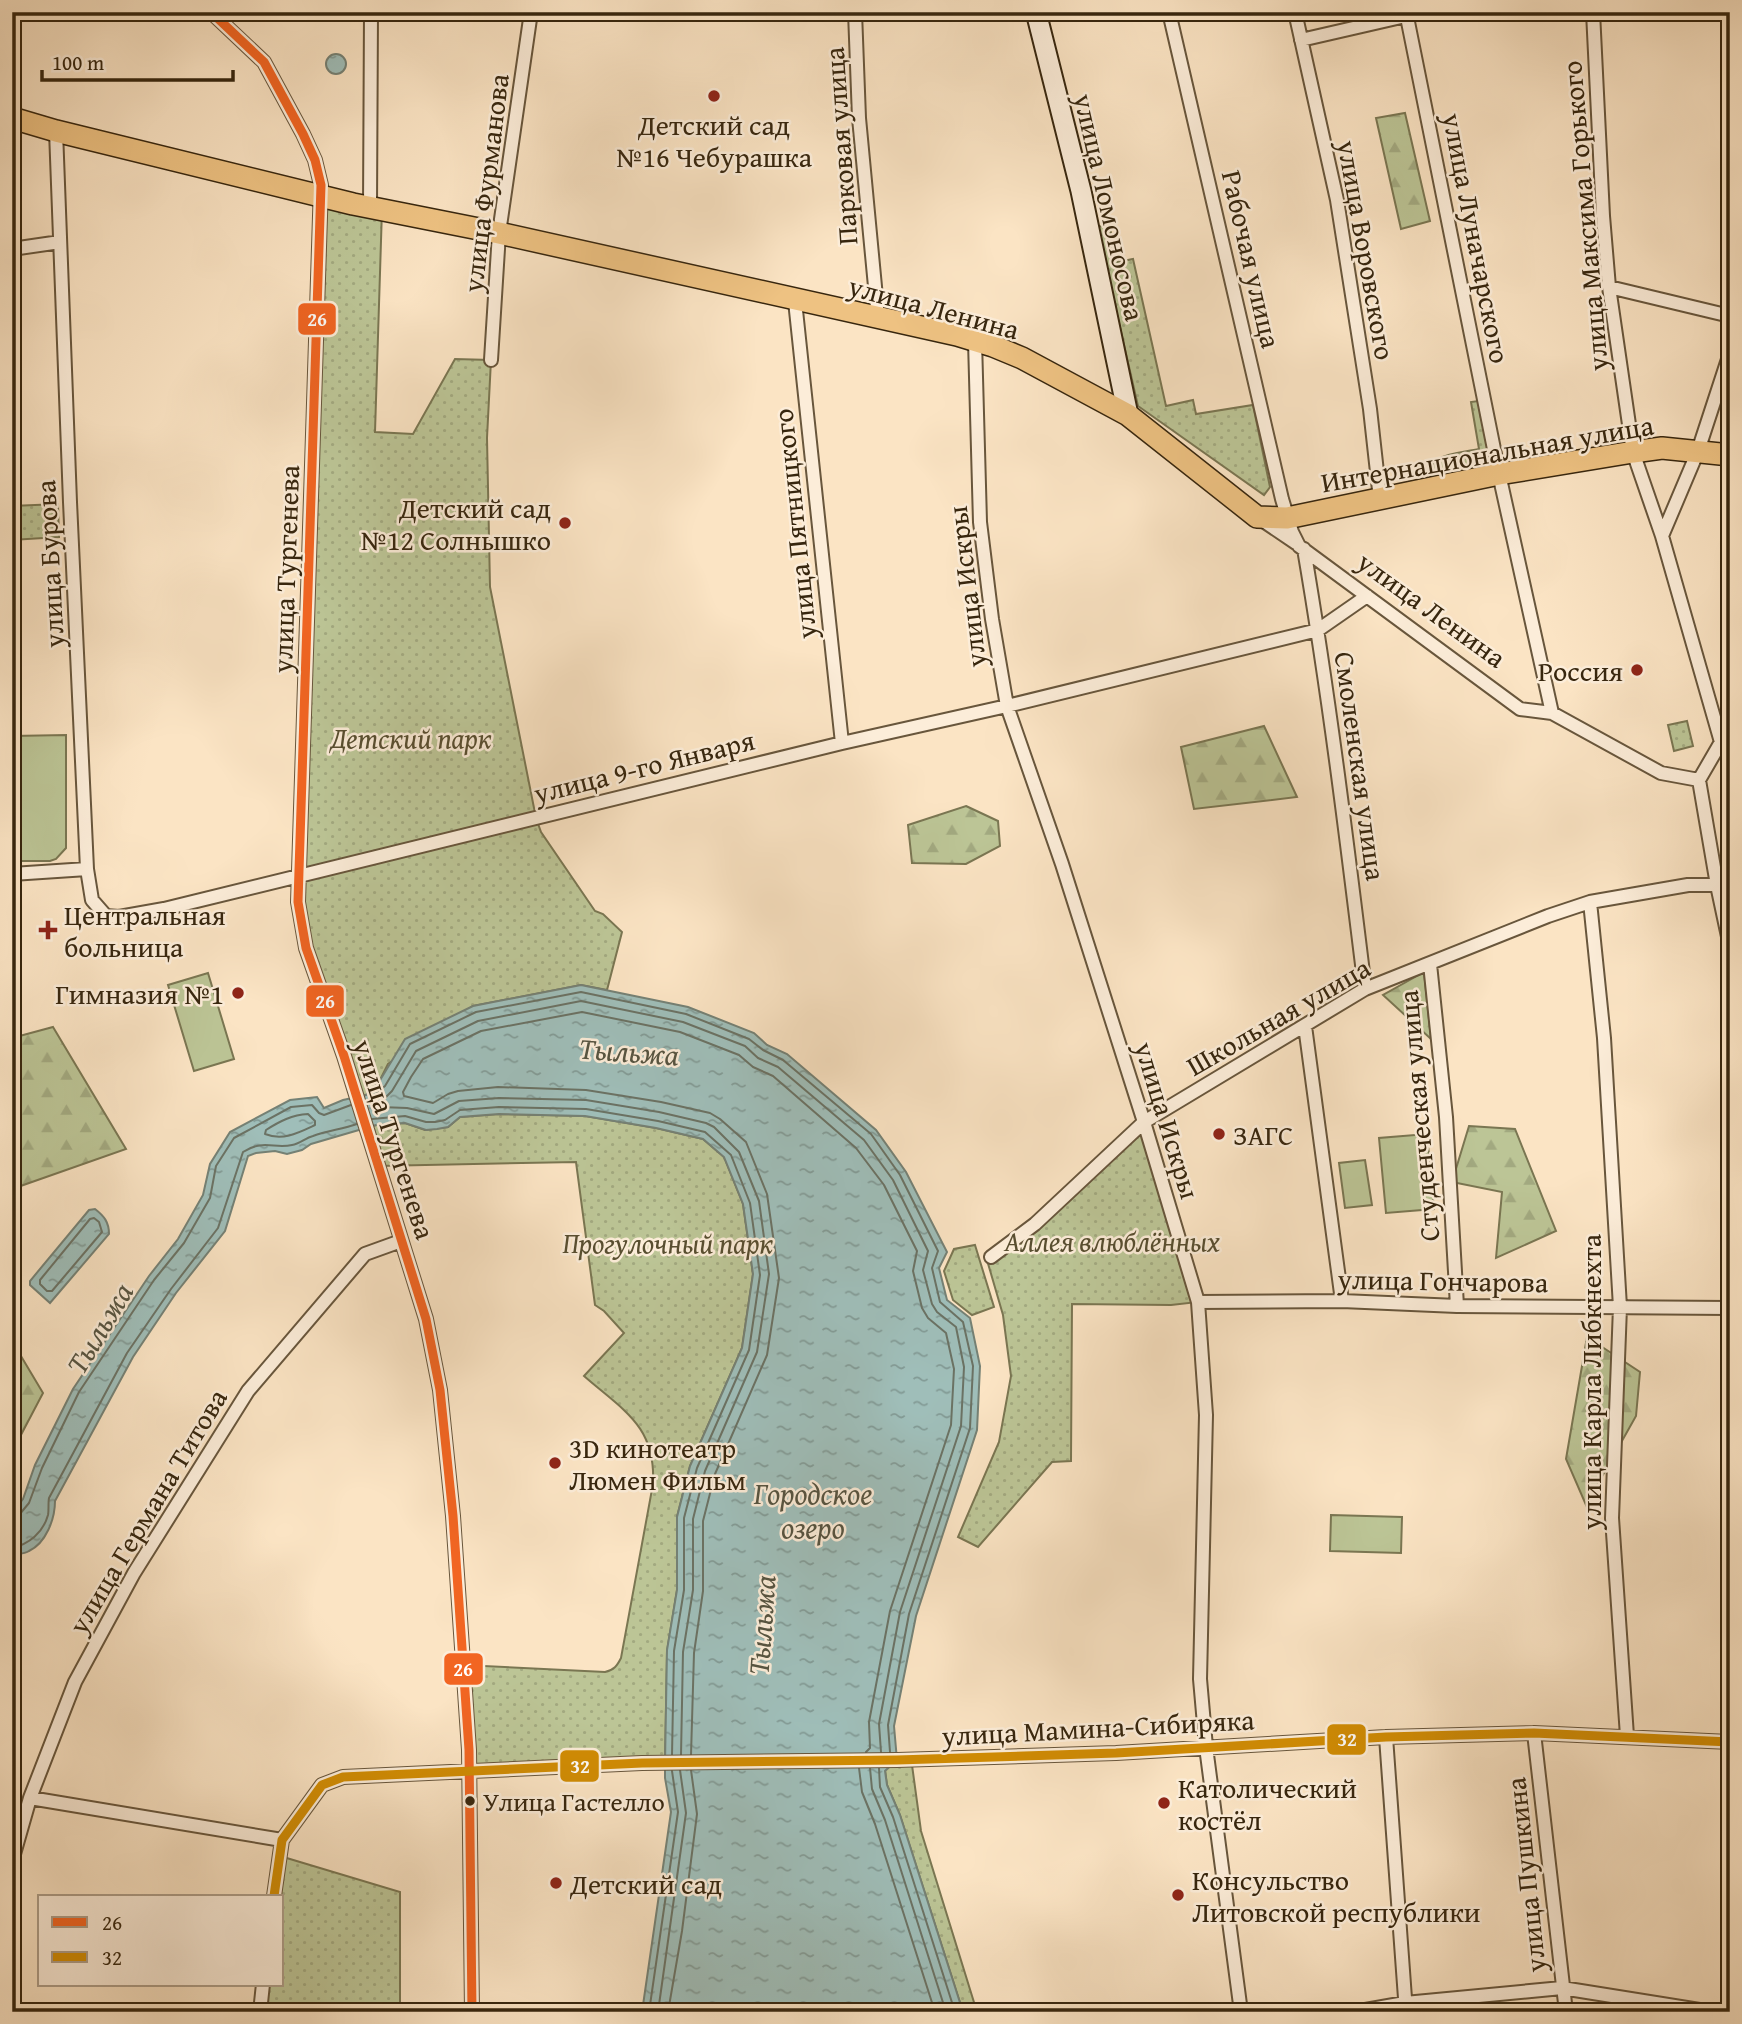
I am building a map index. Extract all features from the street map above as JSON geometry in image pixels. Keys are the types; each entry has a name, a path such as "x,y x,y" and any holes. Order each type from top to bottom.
{"main road":[{"name":"улица Ленина","path":"12,118 323,197 499,233 975,341 1022,358 1128,415 1256,517"},
{"name":"Интернациональная улица","path":"1287,518 1499,474 1633,452 1662,448 1730,455"},
{"path":"1256,517 1287,518"}],"street":[{"name":"улица Тургенева","path":"211,12 264,62 315,160 323,197 298,902 306,947 426,1319 440,1390 453,1516 469,1772 472,2012"},
{"path":"370,12 370,207"},
{"name":"улица Фурманова","path":"491,359 499,233 531,12"},
{"name":"Парковая улица","path":"855,12 859,118 878,318"},
{"name":"улица Ломоносова","path":"1036,12 1081,191 1128,415"},
{"name":"Рабочая улица","path":"1169,12 1287,518"},
{"name":"улица Воровского","path":"1295,12 1339,213 1364,370 1380,499"},
{"path":"1301,40 1423,12"},
{"name":"улица Максима Горького","path":"1593,12 1609,287 1633,452 1662,536 1725,742"},
{"name":"улица Луначарского","path":"1407,14 1499,474 1552,713"},
{"name":"улица Бурова","path":"56,131 87,869"},
{"path":"12,248 60,242"},
{"path":"1609,287 1730,316"},
{"name":"улица Пятницкого","path":"795,301 842,743"},
{"name":"улица Искры","path":"975,341 981,522 992,619 1007,706 1062,864 1198,1302 1206,1415 1200,1679 1206,1747 1241,2012"},
{"path":"1662,536 1698,451 1730,353"},
{"path":"1256,517 1302,547"},
{"name":"улица Ленина","path":"1287,518 1302,547 1520,709 1552,713 1661,773 1699,780"},
{"name":"Смоленская улица","path":"1302,547 1318,630 1365,989"},
{"path":"1318,630 1367,596"},
{"name":"улица 9-го Января","path":"87,869 92,900 106,916 119,917 164,909 1318,630"},
{"path":"1725,742 1699,780 1723,885 1730,946"},
{"path":"12,874 87,869"},
{"name":"Школьная улица","path":"991,1257 1035,1224 1144,1122 1365,989 1590,902 1688,885 1723,885"},
{"name":"улица Карла Либкнехта","path":"1590,902 1604,1038 1620,1307 1612,1518 1627,1736"},
{"name":"Студенческая улица","path":"1430,964 1446,1117 1457,1306"},
{"path":"1305,1026 1342,1301"},
{"name":"улица Германа Титова","path":"12,1861 30,1798 75,1682 134,1573 248,1391 365,1254 401,1241"},
{"name":"улица Гончарова","path":"1198,1302 1342,1301 1457,1306 1730,1308"},
{"name":"улица Мамина-Сибиряка","path":"282,1840 322,1785 342,1777 642,1763 909,1760 1116,1753 1385,1737 1534,1733 1730,1742"},
{"name":"улица Пушкина","path":"1534,1733 1566,2012"},
{"path":"1385,1737 1405,2008"},
{"path":"30,1798 282,1840 274,1895"},
{"path":"260,2012 263,1986"},
{"path":"1354,2012 1562,1988 1712,2012"}],"green space":[{"path":"1405,113 1430,221 1401,229 1376,118"},
{"name":"Детский парк","path":"323,197 382,209 375,432 413,434 455,359 491,360 487,438 490,587 536,818 541,832 595,911 603,914 622,932 607,990 581,985 473,1006 388,1064 379,1082 366,1095 356,1097 306,948 298,877"},
{"path":"1109,225 1118,262 1133,259 1166,406 1193,400 1196,414 1253,405 1270,487 1264,495 1138,406 1097,227"},
{"path":"1478,401 1493,470 1430,483 1432,465 1437,460 1479,449 1471,402"},
{"path":"58,504 59,537 12,540 12,506"},
{"path":"1687,721 1693,746 1674,751 1668,725"},
{"path":"1264,726 1297,797 1194,809 1181,747"},
{"path":"66,735 66,848 56,859 50,861 12,861 12,736"},
{"path":"966,806 998,821 1000,846 966,864 912,863 908,825"},
{"path":"1424,972 1431,1039 1383,995"},
{"path":"208,973 234,1059 194,1071 168,985"},
{"path":"53,1027 126,1149 12,1189 12,1038"},
{"name":"Прогулочный парк","path":"499,1114 585,1116 703,1139 724,1157 743,1204 753,1274 742,1348 690,1466 677,1517 677,1590 667,1651 665,1763 469,1772 463,1665 605,1672 618,1663 653,1484 653,1464 649,1448 635,1421 584,1376 624,1333 595,1305 576,1162 378,1166 366,1128 405,1123 425,1130 448,1127 460,1117"},
{"name":"Аллея влюблённых","path":"1144,1122 1198,1302 1171,1305 1072,1304 1071,1461 1052,1462 978,1547 958,1537 999,1442 1011,1376 1003,1315 987,1260"},
{"path":"1469,1126 1515,1129 1556,1231 1496,1258 1502,1192 1452,1182"},
{"path":"1427,1134 1434,1209 1386,1213 1379,1138"},
{"path":"1365,1160 1372,1205 1345,1208 1339,1163"},
{"path":"975,1245 994,1307 972,1315 953,1300 944,1271 954,1249"},
{"path":"1587,1337 1640,1372 1636,1416 1586,1505 1566,1459"},
{"path":"12,1341 43,1393 12,1452"},
{"path":"1331,1515 1402,1517 1401,1553 1330,1551"},
{"path":"897,1760 912,1765 921,1831 977,2012 963,2012 900,1815 887,1785 885,1770"},
{"path":"280,1856 400,1892 400,2012 260,2012 263,1986 284,1986 284,1895 274,1895"}],"water":[{"path":"332,54 340,54 346,64 340,74 332,74 326,68 326,60"},
{"name":"Городское озеро","path":"581,985 688,1007 754,1033 767,1045 787,1054 876,1130 906,1172 947,1252 939,1268 947,1300 970,1318 980,1366 977,1430 916,1616 894,1726 897,1760 885,1771 887,1785 900,1815 963,2012 642,2012 671,1812 665,1778 667,1650 677,1590 677,1517 690,1466 742,1348 753,1274 743,1204 724,1157 703,1139 585,1116 499,1114 460,1117 448,1127 426,1130 405,1123 376,1125 287,1154 275,1151 248,1156 225,1231 176,1293 133,1357 55,1501 51,1523 45,1536 27,1552 12,1555 12,1513 23,1499 35,1465 73,1389 149,1276 178,1239 203,1195 210,1164 230,1132 290,1100 317,1097 324,1108 366,1095 379,1082 405,1039 473,1006"},
{"path":"95,1209 105,1220 109,1234 50,1303 30,1285 30,1281 89,1210"}],"transit line":[{"name":"26","path":"211,12 264,62 303,134 315,160 321,185 298,902 306,948 344,1056 426,1319 440,1390 453,1516 469,1750 472,2012"},
{"name":"32","path":"274,1895 282,1840 322,1785 343,1777 642,1763 897,1760 1116,1753 1386,1737 1534,1733 1730,1742"}],"place":[{"name":"Детский сад №16 Чебурашка","path":"714,96"},
{"name":"Детский сад №12 Солнышко","path":"565,523"},
{"name":"Россия","path":"1637,670"},
{"name":"Центральная больница","path":"48,930"},
{"name":"Гимназия №1","path":"238,993"},
{"name":"ЗАГС","path":"1219,1134"},
{"name":"3D кинотеатр Люмен Фильм","path":"555,1463"},
{"name":"Улица Гастелло","path":"470,1801"},
{"name":"Католический костёл","path":"1164,1803"},
{"name":"Детский сад","path":"556,1883"},
{"name":"Консульство Литовской республики","path":"1178,1895"}],"water label":[{"name":"Тыльжа","path":"629,1051"},
{"name":"Тыльжа","path":"99,1328"},
{"name":"Тыльжа","path":"761,1625"}]}
